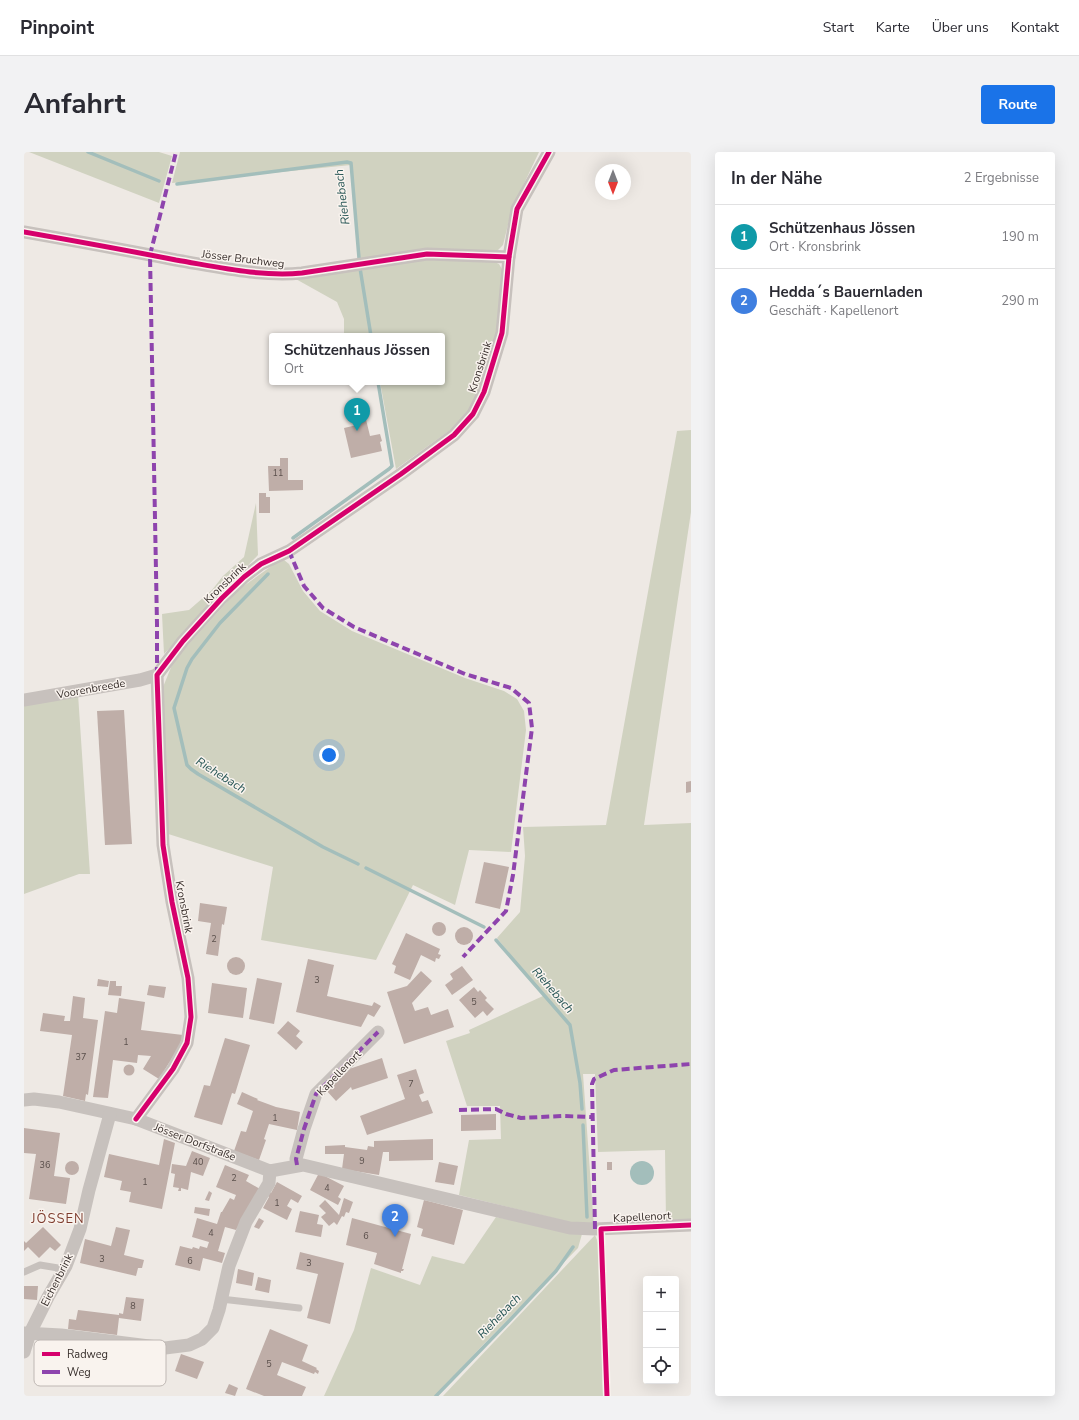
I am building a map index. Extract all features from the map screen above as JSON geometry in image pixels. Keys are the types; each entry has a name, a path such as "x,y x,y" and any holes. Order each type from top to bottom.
{"street":[{"name":"Kronsbrink","path":"136,1119 173,1069 187,1043 191,1018 188,978 172,902 163,845 157,675 183,641 222,598 244,577 261,564 289,552 401,474 454,435 473,414 484,392 502,333 509,257 517,209 549,152"},
{"name":"Jösser Bruchweg","path":"24,232 232,270 272,274 302,273 427,254 509,257"},
{"name":"Voorenbreede","path":"24,700 140,680 157,675"},
{"name":"Kapellenort","path":"297,1166 296,1159 316,1094 378,1032"},
{"name":"Jösser Dorfstraße","path":"24,1100 34,1099 59,1102 136,1119 270,1171"},
{"name":"Eichenbrink","path":"24,1352 27,1333 64,1269 80,1229 110,1114"},
{"name":"Kapellenort","path":"270,1171 303,1165 570,1228 602,1229 691,1225"},
{"path":"166,1348 189,1345 202,1339 212,1328 219,1310 229,1266 246,1222 269,1183 270,1171"},
{"path":"27,1333 62,1334 106,1340"}],"lane":[{"path":"602,1229 608,1396"},
{"path":"24,1272 40,1265 64,1269"},
{"path":"221,1300 298,1308"}],"green space":[{"path":"29,152 159,152 172,156 159,203"},
{"path":"180,152 539,152 512,209 503,245 497,251 359,261 351,165 172,183"},
{"path":"428,257 490,260 499,264 503,271 496,340 475,403 453,428 396,469 381,385 445,385 445,333 344,333 344,319 337,302 294,278"},
{"path":"691,430 691,512 644,825 691,823 691,1219 666,1220 665,1150 598,1152 595,1074 583,1074 594,1228 459,1195 469,1140 501,1139 500,1106 467,1106 446,1041 470,1033 469,1030 543,996 497,938 520,912 525,856 523,827 606,825 677,431"},
{"path":"256,503 258,555 164,654 162,614 189,610 212,590 223,576 244,557"},
{"path":"284,560 289,564 303,591 320,611 352,631 465,678 504,691 517,699 524,711 526,730 511,852 469,850 455,905 413,885 376,960 261,940 273,867 162,832 161,692 174,660 238,590 273,565"},
{"path":"78,694 90,874 79,874 24,894 24,704"},
{"path":"496,1217 582,1234 578,1248 435,1396 324,1396 354,1330 371,1268 420,1285 432,1256 464,1264"},
{"path":"595,1235 599,1245 603,1396 443,1396"}],"water":[{"path":"642,1161 650,1165 654,1173 650,1181 642,1185 634,1181 630,1173 634,1165"}],"building":[{"path":"362,403 370,436 380,434 382,451 351,458 344,428 357,425 353,406"},
{"path":"280,458 288,458 288,480 303,480 303,490 269,491 268,466 280,466"},
{"path":"259,493 266,493 266,497 270,497 270,513 259,513"},
{"path":"124,710 132,844 105,845 97,711"},
{"path":"691,781 691,792 686,793 686,782"},
{"path":"484,862 509,867 500,909 475,903"},
{"path":"200,903 227,907 224,925 222,924 218,956 206,954 211,923 198,921"},
{"path":"439,922 444,924 446,929 444,934 439,936 434,934 432,929 434,924"},
{"path":"464,927 470,930 473,936 470,942 464,945 458,942 455,936 458,930"},
{"path":"406,933 440,949 438,954 441,955 439,959 436,958 435,962 421,955 410,980 394,973 396,966 392,964"},
{"path":"236,957 242,960 245,966 242,972 236,975 230,972 227,966 230,960"},
{"path":"308,959 334,965 327,996 372,1006 374,1002 381,1006 374,1017 368,1014 361,1027 296,1012"},
{"path":"462,966 473,980 452,995 445,985 453,979 450,974"},
{"path":"421,971 432,981 412,1003 415,1011 428,1007 431,1015 448,1009 454,1027 404,1044 387,992 407,986"},
{"path":"257,978 282,983 274,1024 249,1019"},
{"path":"98,979 109,981 108,987 97,986"},
{"path":"110,981 116,981 116,986 122,986 121,996 108,995"},
{"path":"212,983 247,988 243,1018 208,1013"},
{"path":"149,985 166,987 164,998 147,995"},
{"path":"474,987 478,992 480,990 487,998 485,1000 494,1009 487,1016 483,1011 475,1018 459,1000"},
{"path":"73,996 85,998 83,1018 98,1020 88,1095 86,1094 85,1101 63,1096 72,1035 40,1031 43,1013 65,1016 64,1021 70,1021"},
{"path":"119,998 145,1002 141,1030 183,1035 179,1047 159,1079 143,1069 151,1056 138,1055 137,1063 113,1060 108,1098 93,1097 105,1011 117,1013"},
{"path":"288,1021 300,1031 296,1036 303,1042 296,1050 277,1033"},
{"path":"225,1038 250,1045 235,1094 232,1093 222,1125 194,1117 204,1085 210,1086"},
{"path":"382,1058 388,1078 352,1090 351,1087 336,1101 326,1090 346,1070"},
{"path":"129,1064 133,1066 135,1070 133,1074 129,1076 125,1074 123,1070 125,1066"},
{"path":"416,1069 424,1093 419,1095 422,1102 428,1100 433,1113 367,1135 360,1116 405,1099 397,1075"},
{"path":"242,1092 258,1099 257,1100 276,1107 300,1112 297,1130 269,1124 264,1139 266,1140 259,1160 234,1151 241,1131 246,1132 253,1111 237,1104"},
{"path":"496,1114 496,1130 461,1131 461,1115"},
{"path":"24,1128 60,1133 54,1176 70,1178 66,1204 29,1199 36,1154 24,1153"},
{"path":"164,1139 175,1143 162,1209 129,1202 131,1192 120,1190 122,1181 104,1177 109,1154 159,1165"},
{"path":"433,1139 433,1160 389,1161 389,1152 383,1152 379,1175 342,1169 344,1154 325,1154 325,1146 345,1145 345,1147 367,1150 368,1146 374,1147 374,1141"},
{"path":"192,1151 210,1158 203,1176 191,1172 188,1190 181,1188 181,1191 178,1191 179,1188 173,1187 175,1174 171,1173 172,1164 186,1166"},
{"path":"72,1161 77,1163 79,1168 77,1173 72,1175 67,1173 65,1168 67,1163"},
{"path":"439,1162 458,1166 454,1185 435,1182"},
{"path":"607,1162 612,1162 612,1170 607,1170"},
{"path":"225,1165 249,1175 246,1181 260,1189 236,1230 225,1227 218,1251 225,1253 222,1263 203,1258 200,1271 175,1265 180,1246 192,1249 193,1247 199,1249 200,1246 207,1248 209,1242 192,1237 197,1218 217,1224 221,1212 230,1198 234,1200 236,1195 216,1187"},
{"path":"319,1173 344,1186 338,1197 341,1199 338,1205 310,1190"},
{"path":"277,1182 302,1196 298,1203 291,1199 287,1206 292,1209 287,1220 263,1208 269,1197 269,1192 271,1193"},
{"path":"209,1191 212,1193 209,1201 205,1200"},
{"path":"344,1198 353,1202 349,1213 346,1212 344,1217 342,1216 337,1225 334,1222 329,1226 321,1217 326,1213 319,1206 325,1200 339,1215"},
{"path":"424,1200 463,1210 454,1245 421,1236 423,1229 417,1227"},
{"path":"195,1207 210,1209 209,1216 194,1213"},
{"path":"300,1211 319,1215 317,1224 323,1225 321,1237 295,1232"},
{"path":"259,1218 264,1221 259,1229 254,1227"},
{"path":"352,1218 411,1234 402,1269 404,1269 401,1273 374,1264 377,1253 346,1245"},
{"path":"43,1227 61,1245 55,1251 50,1247 39,1258 28,1247 24,1251 24,1241 26,1243"},
{"path":"116,1227 130,1230 124,1255 144,1260 142,1268 138,1268 136,1276 80,1263 85,1239 111,1246"},
{"path":"300,1252 344,1263 330,1324 307,1318 318,1274 296,1269"},
{"path":"238,1269 254,1273 252,1286 236,1283"},
{"path":"258,1277 271,1280 269,1293 255,1290"},
{"path":"24,1286 38,1286 37,1300 24,1299"},
{"path":"126,1297 144,1299 141,1321 119,1318 117,1335 68,1329 69,1319 76,1320 78,1310 119,1315 119,1313 123,1314"},
{"path":"270,1329 308,1345 302,1361 317,1368 316,1369 319,1371 318,1374 315,1372 314,1374 282,1362 277,1375 306,1387 302,1396 264,1396 246,1389"},
{"path":"181,1354 204,1362 197,1379 175,1371"},
{"path":"229,1384 238,1388 235,1396 225,1393"}],"waterway":[{"name":"Riehebach","path":"88,152 159,181"},
{"name":"Riehebach","path":"177,184 347,162 351,163 359,258"},
{"name":"Riehebach","path":"360,268 371,333"},
{"name":"Riehebach","path":"293,538 392,466 378,385"},
{"name":"Riehebach","path":"268,574 220,623 192,659 187,668 174,708 187,765 198,774 323,847 358,864"},
{"name":"Riehebach","path":"366,868 484,927"},
{"name":"Riehebach","path":"496,940 570,1025 580,1083 582,1109"},
{"name":"Riehebach","path":"583,1125 587,1217"},
{"name":"Riehebach","path":"436,1396 556,1271 573,1247"}],"marked path":[{"path":"157,675 150,255 176,152"},
{"path":"289,551 304,586 323,608 354,627 465,674 511,688 529,703 532,728 513,875 506,911 463,957"},
{"path":"297,1165 296,1159 304,1129 316,1094 378,1032"},
{"path":"595,1229 592,1084 594,1079 614,1070 691,1064"},
{"path":"459,1110 496,1109 506,1114 521,1118 562,1116 592,1117"}],"cycle path":[{"path":"136,1119 173,1069 187,1043 191,1017 188,978 172,902 163,845 157,675 183,641 222,598 244,577 261,564 289,551 401,474 454,435 473,414 484,392 502,333 509,257 517,209 549,152"},
{"path":"24,232 176,260 270,274 302,273 427,254 509,257"},
{"path":"607,1396 601,1229 691,1225"}],"place":[{"name":"Schützenhaus Jössen","path":"357,431"},
{"name":"Hedda´s Bauernladen","path":"395,1237"}],"district":[{"name":"JÖSSEN","path":"58,1219"}]}
